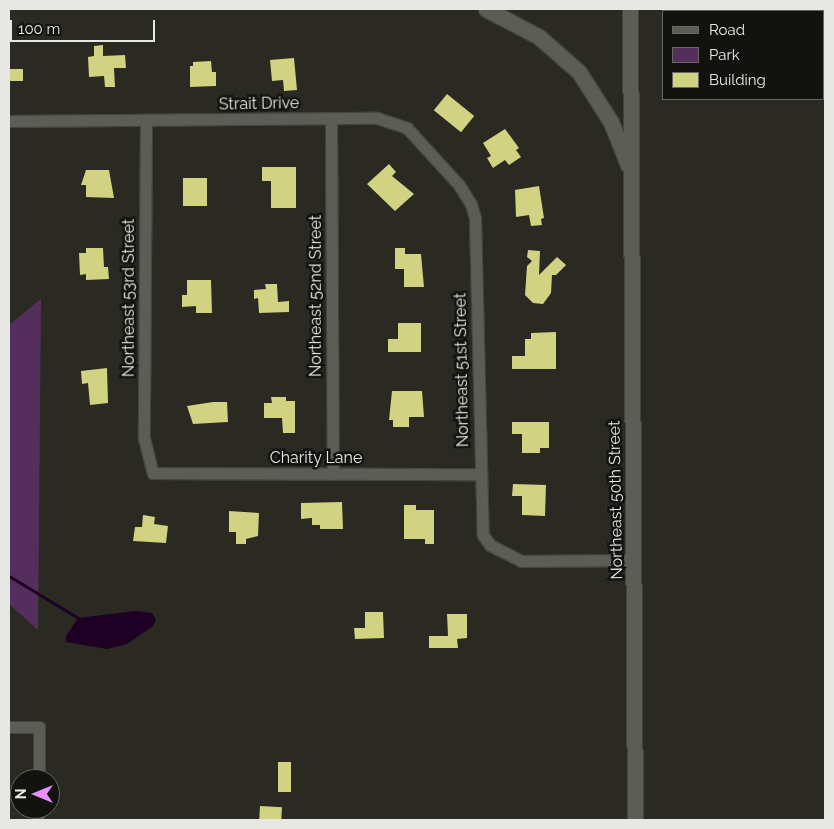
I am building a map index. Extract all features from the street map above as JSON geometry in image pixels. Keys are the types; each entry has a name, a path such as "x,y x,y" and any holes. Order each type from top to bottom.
{"street":[{"name":"Northeast 50th Street","path":"486,9 539,37 578,72 611,122 632,179"},
{"name":"Northeast 50th Street","path":"630,9 635,560 635,820"},
{"name":"Strait Drive","path":"9,121 377,118 407,128 453,178 471,204"},
{"name":"Northeast 52nd Street","path":"332,119 333,474"},
{"name":"Northeast 53rd Street","path":"146,121 144,438 153,473"},
{"name":"Northeast 51st Street","path":"471,204 477,238 480,474 483,535 490,545 521,561 635,560"},
{"name":"Charity Lane","path":"153,473 480,474"},
{"path":"9,727 39,727 39,769"}],"green space":[{"path":"41,299 38,630 9,604 9,325"}],"shaded area":[{"path":"135,611 152,613 156,619 153,626 127,644 107,649 66,642 66,636 78,618"}],"building":[{"path":"103,45 103,56 125,55 126,68 114,68 115,87 105,87 104,76 89,77 88,57 94,56 94,46"},
{"path":"294,58 297,90 284,91 283,80 272,81 270,60"},
{"path":"211,61 212,72 216,72 216,86 190,87 190,66 193,66 193,62"},
{"path":"9,69 23,69 23,81 9,81"},
{"path":"447,94 474,116 461,132 434,110"},
{"path":"505,129 519,148 516,150 521,157 509,165 505,160 493,168 487,158 491,156 483,143"},
{"path":"389,164 396,172 392,176 414,194 395,211 367,184"},
{"path":"262,167 296,167 296,208 271,208 271,181 262,181"},
{"path":"86,170 109,170 114,198 86,197 86,185 81,185"},
{"path":"183,178 207,178 207,206 183,206"},
{"path":"539,186 544,218 541,219 542,225 531,226 529,215 516,217 515,190"},
{"path":"86,248 103,248 104,267 108,267 109,279 86,280 86,274 80,275 79,253 86,253"},
{"path":"395,248 405,248 405,254 421,254 424,287 404,287 404,269 395,269"},
{"path":"528,250 540,251 539,275 557,257 566,265 556,275 552,275 551,293 543,304 533,303 525,295 527,266 532,261 527,257"},
{"path":"187,280 211,280 212,313 196,313 196,306 182,307 182,295 187,295"},
{"path":"265,284 277,284 278,302 289,301 289,312 259,313 258,298 254,299 254,290 266,289"},
{"path":"398,323 421,323 421,352 388,352 388,339 398,339"},
{"path":"556,332 556,369 512,369 512,356 525,356 525,339 531,339 531,333"},
{"path":"107,368 108,403 90,405 88,383 82,384 81,371"},
{"path":"392,391 422,391 424,417 409,417 409,427 393,427 393,420 389,420"},
{"path":"271,397 286,397 286,401 295,401 295,433 283,433 282,418 264,418 264,403 272,403"},
{"path":"227,402 228,422 193,424 187,406"},
{"path":"512,422 549,422 549,448 540,448 540,453 522,453 522,434 512,434"},
{"path":"513,484 546,485 545,516 522,515 522,496 512,496"},
{"path":"342,502 343,529 320,529 320,525 312,525 312,518 301,519 301,503"},
{"path":"404,505 416,505 416,510 434,510 434,544 425,544 425,539 404,539"},
{"path":"229,511 259,513 258,536 246,539 246,544 236,544 236,532 229,532"},
{"path":"143,515 155,517 154,524 168,526 166,543 133,541 135,527 142,527"},
{"path":"365,612 383,612 384,638 355,639 354,628 365,628"},
{"path":"447,614 467,614 467,638 457,639 458,648 429,648 429,636 448,636"},
{"path":"278,762 291,762 291,792 278,792"},
{"path":"260,806 282,807 281,820 259,820"}],"waterway":[{"path":"9,576 78,618"}]}
